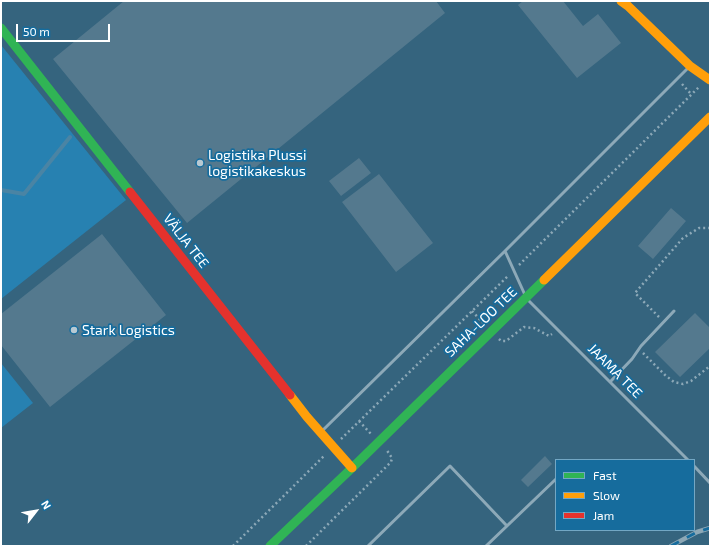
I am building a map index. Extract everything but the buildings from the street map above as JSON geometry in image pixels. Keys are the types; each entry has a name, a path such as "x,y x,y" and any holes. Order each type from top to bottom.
{"street":[{"path":"621,1 690,66 709,79"},
{"name":"VÄLJA TEE","path":"1,28 307,417 321,431 352,468"},
{"name":"SAHA-LOO TEE","path":"270,546 352,468 710,117"}],"lane":[{"path":"321,431 690,66"},
{"path":"505,250 526,298"},
{"name":"JAAMA TEE","path":"526,298 687,459"},
{"path":"610,382 674,311"},
{"path":"368,546 450,466 507,526"},
{"path":"695,467 710,482"},
{"path":"486,546 555,480"}],"path":[{"path":"233,546 709,79"},
{"path":"664,321 635,293 683,238 699,228 710,228"},
{"path":"472,311 501,341 510,338 524,327 534,328 549,336 559,331"},
{"path":"639,349 674,382 683,384 691,381 710,366"},
{"path":"306,546 391,462 392,458 390,454 360,421"}],"shaded area":[{"path":"1,45 126,200 1,299"},
{"path":"1,363 33,403 1,428"}],"waterway":[{"path":"1,190 24,194 70,137"}],"railway":[{"path":"671,546 697,532 710,528"}],"traffic: fast":[{"path":"1,28 130,192"},
{"path":"270,546 544,280"}],"traffic: slow":[{"path":"621,1 690,66 710,80"},
{"path":"544,280 710,117"},
{"path":"290,395 307,417 352,468"}],"traffic: jam":[{"path":"130,192 290,395"}],"place":[{"name":"Logistika Plussi logistikakeskus","path":"200,163"},
{"name":"Stark Logistics","path":"74,330"}]}
